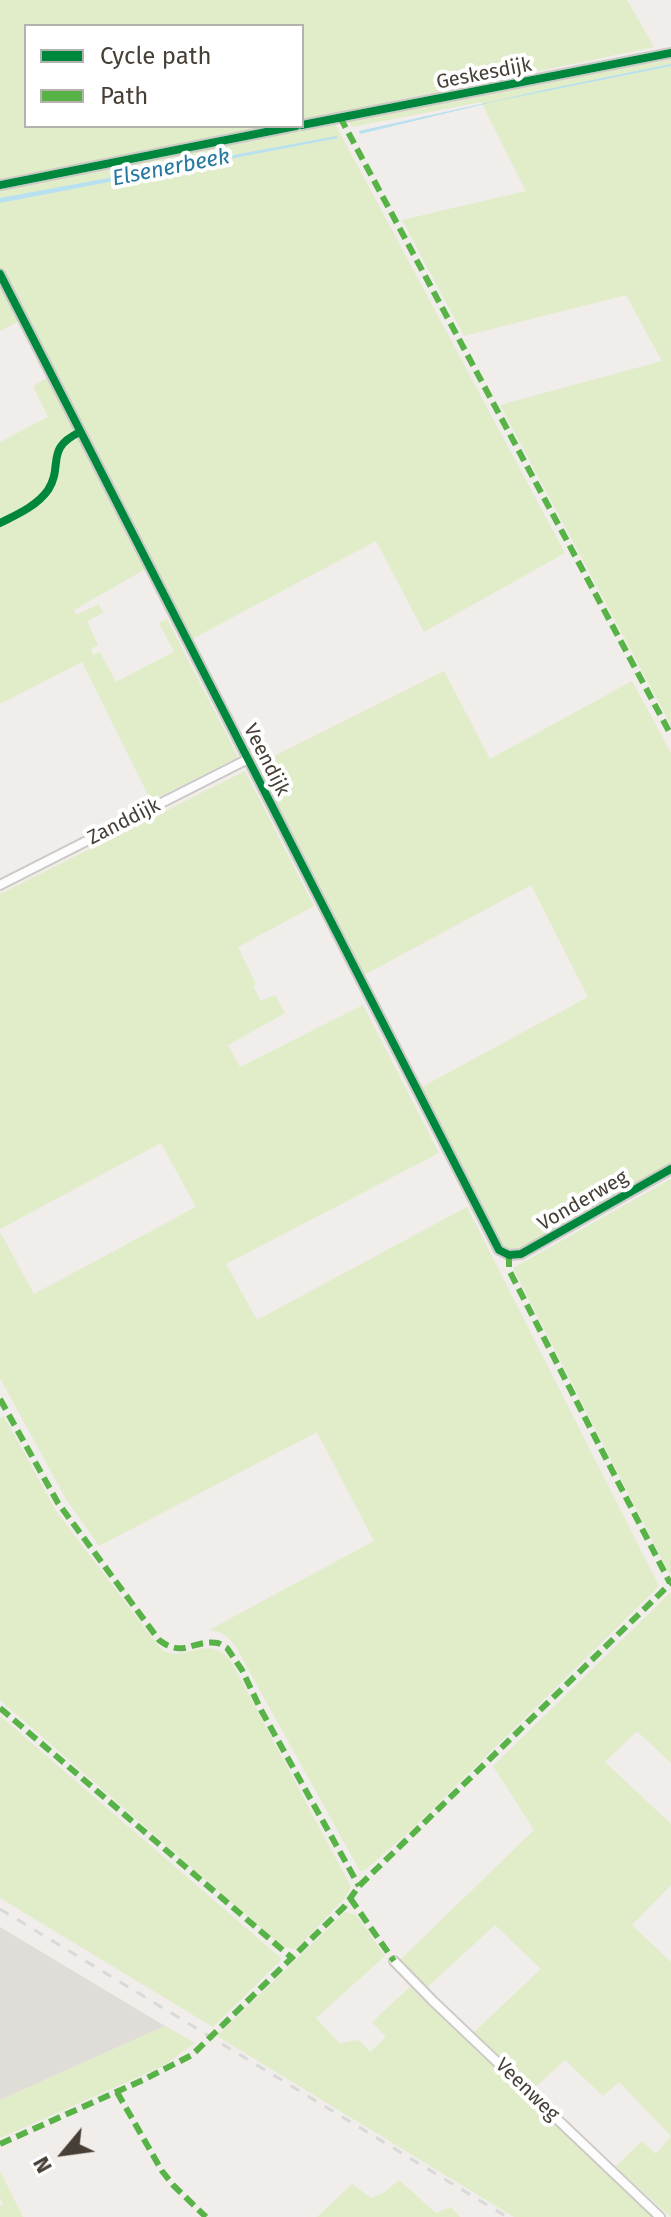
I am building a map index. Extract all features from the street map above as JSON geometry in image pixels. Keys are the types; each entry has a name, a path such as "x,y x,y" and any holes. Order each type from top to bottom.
{"street":[{"name":"Geskesdijk","path":"304,125 671,53"},
{"path":"0,185 286,128"},
{"name":"Veendijk","path":"0,274 497,1246 509,1255"},
{"name":"Zanddijk","path":"0,885 248,759"},
{"name":"Vonderweg","path":"509,1255 521,1254 671,1169"},
{"name":"Veenweg","path":"394,1961 660,2217"}],"shaded area":[{"path":"0,1927 165,2026 0,2100"}],"green space":[{"path":"0,0 627,0 654,47 304,120 304,24 24,24 24,128 262,128 0,181"},
{"path":"671,59 671,725 500,405 662,361 626,295 464,336 402,220 526,191 481,102 352,127 348,120"},
{"path":"334,122 565,553 424,632 376,541 192,639 0,267 0,188"},
{"path":"0,283 19,321 0,331"},
{"path":"49,377 147,568 74,610 76,615 99,604 103,613 87,621 98,645 91,649 93,655 100,652 116,682 174,652 159,623 167,619 238,757 151,801 82,662 0,704 0,442 48,417 33,386"},
{"path":"444,671 490,759 632,681 671,753 671,1165 515,1252 502,1245 422,1087 588,997 531,885 364,975 256,765"},
{"path":"245,771 314,906 238,947 261,1001 275,995 285,1013 228,1045 240,1067 363,1005 439,1153 226,1264 257,1320 467,1207 659,1586 409,1832 360,1871 236,1647 225,1635 209,1630 374,1541 317,1432 99,1546 66,1499 0,1378 0,1232 34,1294 196,1207 161,1143 0,1229 0,894"},
{"path":"671,1179 671,1574 670,1575 513,1268"},
{"path":"4,1416 56,1511 160,1648 178,1654 214,1649 232,1663 351,1887 345,1898 294,1949 283,1947 0,1700 0,1418"},
{"path":"671,1592 671,1763 637,1731 605,1762 671,1824 671,1885 632,1925 671,1962 671,2136 619,2082 603,2096 565,2060 532,2090 472,2034 541,1969 495,1925 424,1990 399,1961 534,1830 493,1766"},
{"path":"0,1716 282,1959 213,2027 0,1898"},
{"path":"345,1912 356,1915 385,1956 316,2018 339,2043 359,2040 370,2052 386,2037 372,2022 410,1987 657,2217 514,2217 217,2036"},
{"path":"165,2026 195,2043 163,2066 0,2138 0,2100"},
{"path":"671,2136 671,2217 615,2167 642,2141 656,2154"},
{"path":"0,2171 23,2217 0,2217 0,2206 3,2205"},
{"path":"399,2180 436,2213 451,2207 460,2217 317,2217 352,2184 371,2198 385,2192"}],"water":[{"path":"671,64 360,134 359,131 553,88"},
{"name":"Elsenerbeek","path":"338,138 0,203 0,198"}],"railway":[{"path":"0,1909 507,2217"}],"marked path":[{"path":"340,117 671,735"},
{"path":"509,1255 509,1270 670,1583"},
{"path":"0,1399 58,1503 159,1640 175,1648 209,1643 218,1643 227,1648 242,1670 359,1886"},
{"path":"0,2144 192,2055 344,1907 359,1886 671,1583"},
{"path":"0,1708 292,1958"},
{"path":"350,1898 394,1961"},
{"path":"117,2092 162,2171 206,2217"}],"cycle path":[{"path":"304,125 671,53"},
{"path":"0,185 286,128"},
{"path":"0,274 499,1250 509,1255 521,1254 671,1169"},
{"path":"0,523 26,510 43,496 52,481 58,451 69,438 80,432"}]}
